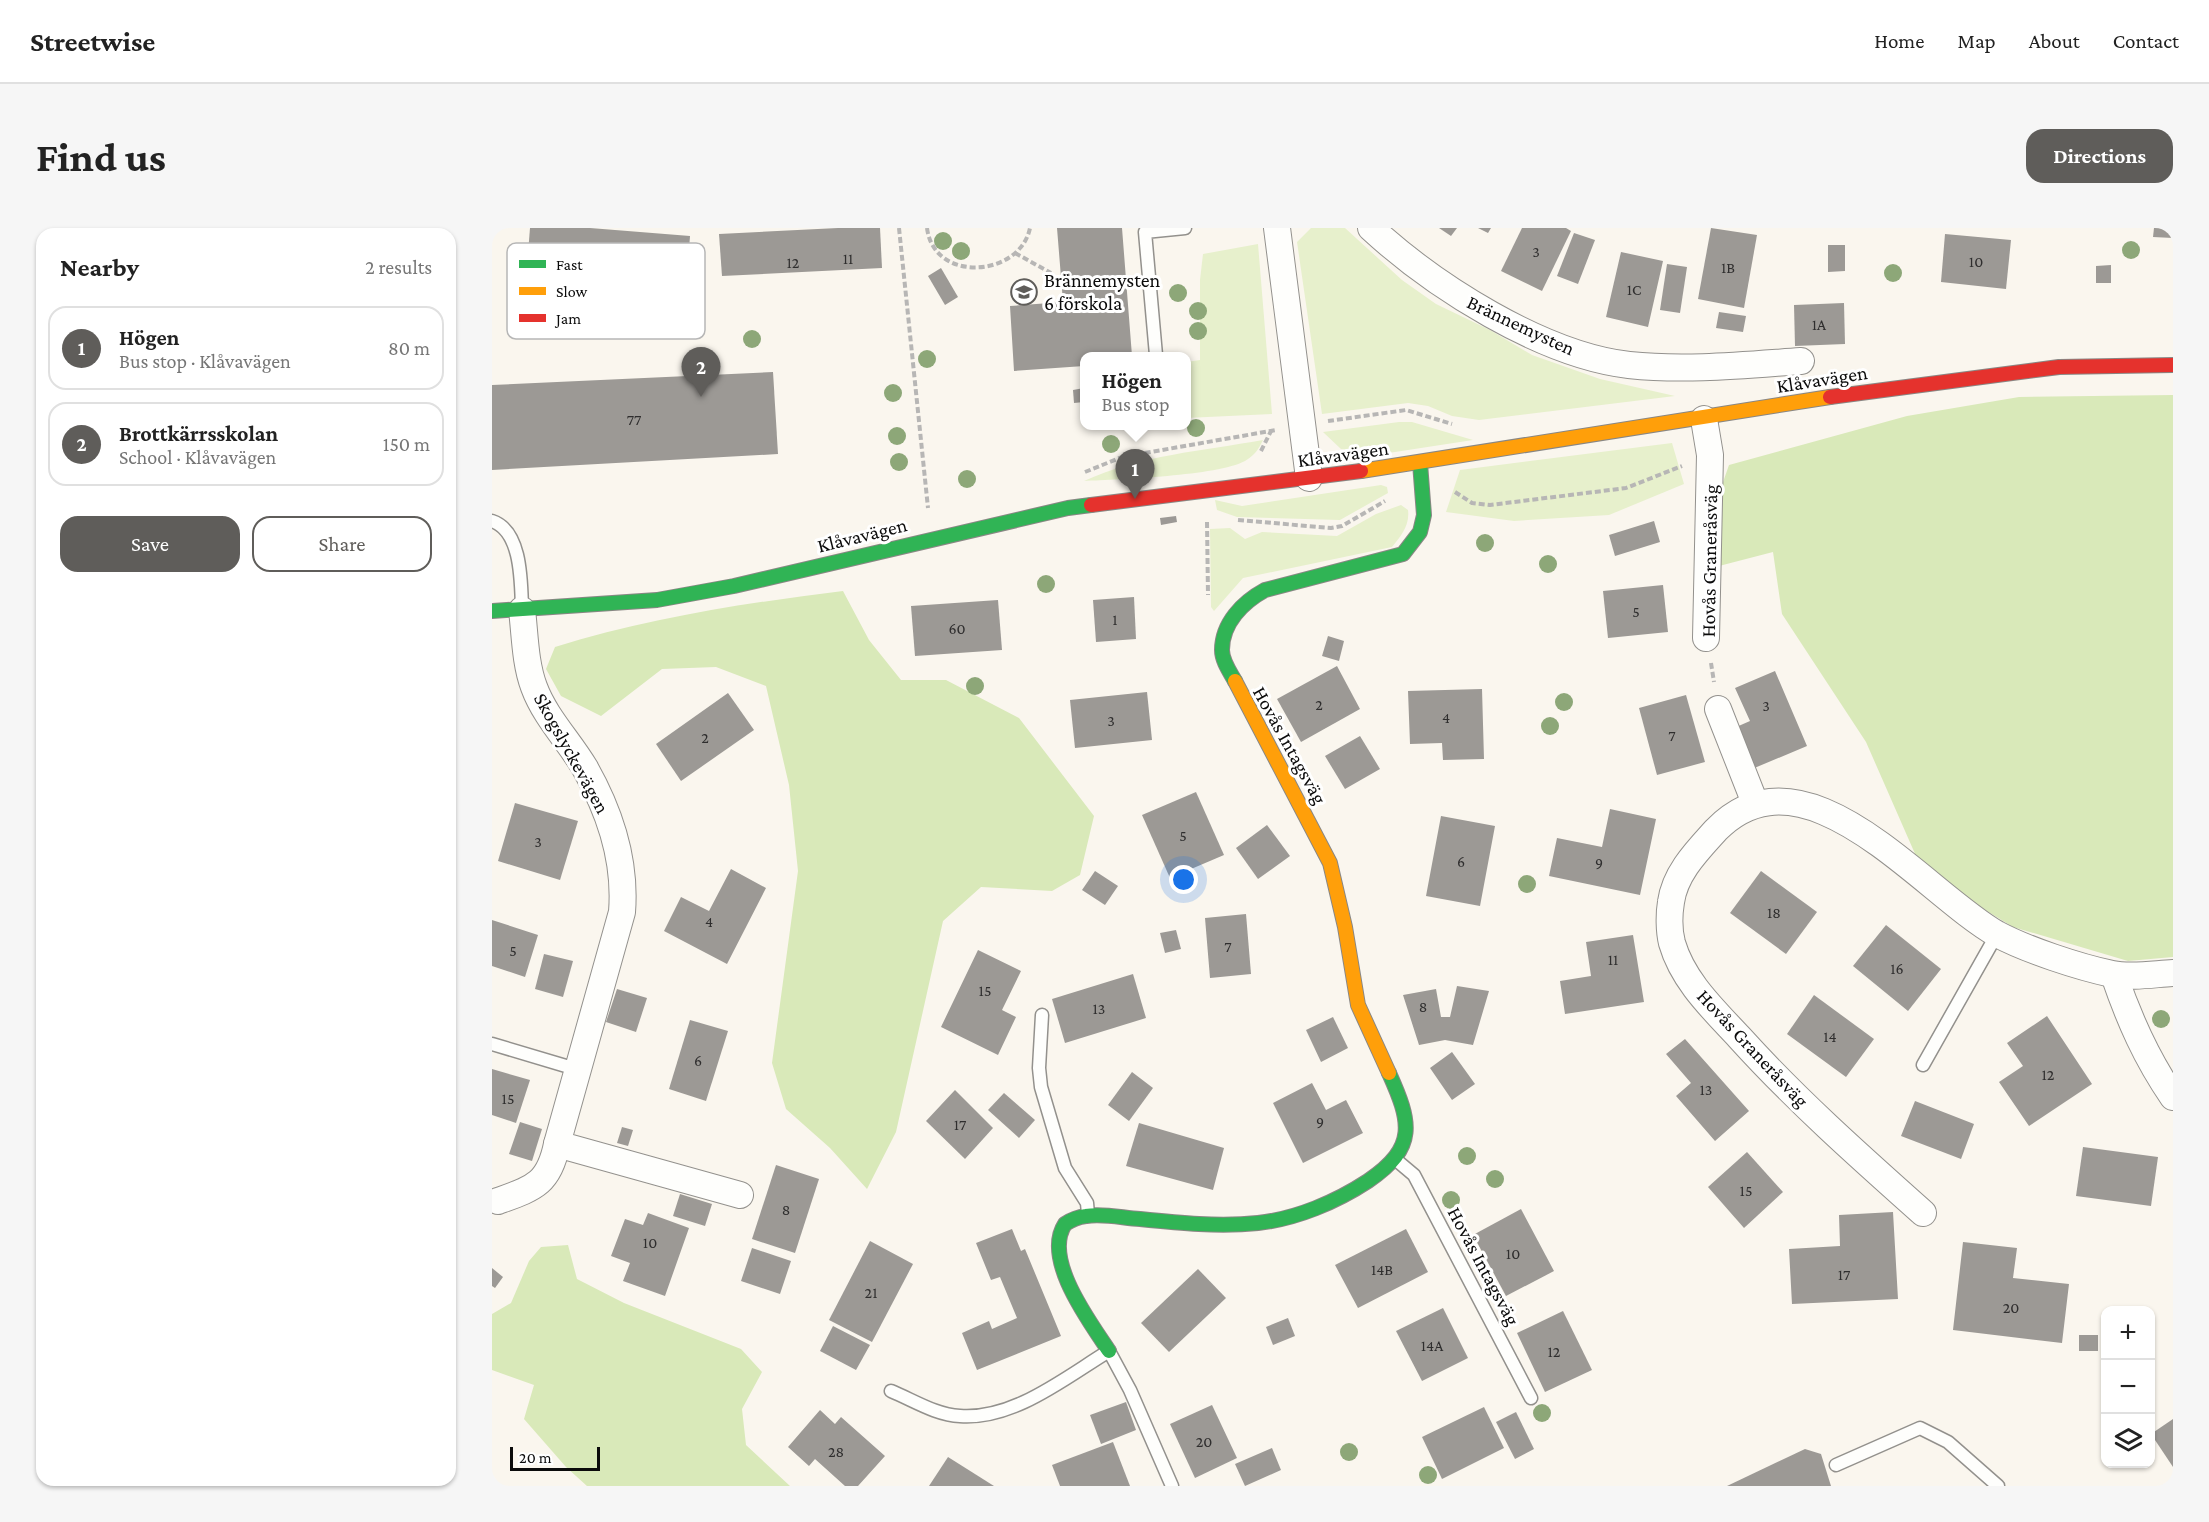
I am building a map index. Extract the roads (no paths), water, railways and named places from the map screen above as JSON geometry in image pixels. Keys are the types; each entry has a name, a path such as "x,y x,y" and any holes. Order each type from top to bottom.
{"street":[{"path":"1277,228 1309,478"},
{"name":"Brännemysten","path":"1371,228 1422,272 1453,294 1555,344 1594,357 1654,367 1729,367 1801,361"},
{"name":"Klåvavägen","path":"492,611 657,600 734,586 1068,507 1420,463 1704,419 1841,395 1997,373 2070,367 2173,365"},
{"name":"Hovås Graneråsväg","path":"1704,419 1710,455 1706,639"},
{"name":"Hovås Intagsväg","path":"1395,1159 1405,1136 1405,1108 1358,1005 1345,927 1330,863 1316,832 1232,680 1222,649 1231,618 1250,598 1265,590 1403,554 1420,532 1424,515 1420,463"},
{"name":"Skogslyckevägen","path":"498,1201 532,1189 552,1167 576,1069 622,912 621,868 611,824 585,769 546,710 534,686 527,654 522,610"},
{"path":"1718,709 1755,803 1781,801 1796,803 1839,819 1887,849 1970,915 1997,933 2032,949 2114,975 2173,973"},
{"name":"Hovås Graneråsväg","path":"1755,803 1721,825 1694,853 1683,871 1671,903 1671,941 1691,982 1743,1042 1834,1134 1923,1213"},
{"path":"2114,975 2131,1024 2152,1066 2173,1097"},
{"path":"557,1144 740,1195"},
{"path":"1109,1351 1080,1305 1059,1254 1059,1240 1063,1226 1075,1218 1088,1215 1222,1224 1259,1223 1285,1219 1355,1188 1380,1173 1395,1159"}],"lane":[{"path":"1156,352 1145,232 1185,228"},
{"path":"492,521 502,525 510,533 521,585 522,610"},
{"path":"1923,1065 1997,933"},
{"path":"1042,1016 1039,1068 1041,1087 1065,1168 1087,1203 1088,1215"},
{"path":"492,1044 576,1069"},
{"name":"Hovås Intagsväg","path":"1395,1159 1414,1175 1531,1398"},
{"path":"891,1391 943,1413 961,1416 990,1412 1028,1399 1109,1351 1130,1390 1172,1486"},
{"path":"1836,1465 1920,1428 1948,1442 1998,1486"}],"place":[{"name":"Brännemysten 6 förskola","path":"1024,292"},
{"name":"Brottkärrsskolan","path":"701,397"},
{"name":"Högen","path":"1135,499"}]}
